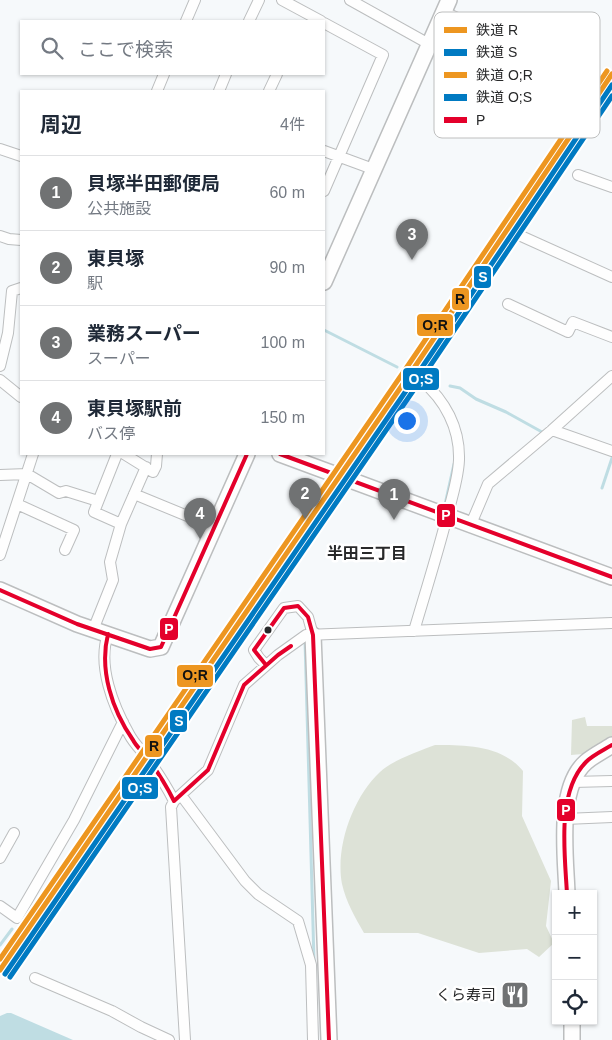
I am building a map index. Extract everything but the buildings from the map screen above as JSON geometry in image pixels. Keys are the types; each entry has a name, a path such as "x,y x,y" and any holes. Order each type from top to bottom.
{"street":[{"path":"186,20 195,0"},
{"path":"249,20 259,0"},
{"path":"282,0 303,17"},
{"path":"350,0 429,44"},
{"path":"446,6 458,12"},
{"path":"325,23 384,55 325,189"},
{"path":"325,277 434,33"},
{"path":"157,90 164,75"},
{"path":"219,90 226,75"},
{"path":"269,90 277,75"},
{"path":"0,148 20,156"},
{"path":"325,151 373,169"},
{"path":"578,175 612,187"},
{"path":"0,236 20,240"},
{"path":"521,236 612,277"},
{"path":"0,366 8,333 12,291 20,288"},
{"path":"508,304 568,332 573,322 612,337"},
{"path":"471,524 488,484 612,376"},
{"path":"0,380 20,395"},
{"path":"414,631 434,565 459,459 453,422 444,404 421,380"},
{"path":"552,430 612,451"},
{"path":"0,555 33,455"},
{"path":"117,455 94,512 121,524"},
{"path":"126,455 153,472 156,466 157,455"},
{"path":"0,590 93,630 150,649 161,647 247,455"},
{"path":"283,455 612,576"},
{"path":"93,630 113,580 110,562 121,524 146,467"},
{"path":"0,475 27,474 59,493 66,491 98,501"},
{"path":"134,494 214,527"},
{"path":"17,504 74,530 65,550"},
{"path":"266,665 258,658 254,650 284,608 298,606 308,617 313,635 330,1040"},
{"path":"174,1040 184,1037 171,807 208,770 244,685 266,665 306,635 612,623"},
{"path":"108,634 104,644 107,676 116,708 129,734 167,787 245,881 258,894 298,921 311,964 313,1040"},
{"path":"0,906 18,918 74,820 123,722"},
{"path":"568,890 565,819 567,798 573,782 585,763 612,746"},
{"path":"573,782 612,781"},
{"path":"565,819 612,817"},
{"path":"0,858 14,833"},
{"path":"35,978 112,1011 169,1040"},
{"path":"572,1025 572,1040"}],"shaded area":[{"path":"585,717 587,726 612,726 612,737 583,754 571,755 572,720"},
{"path":"435,745 470,746 494,751 505,756 523,771 522,816 551,881 546,926 552,939 552,945 539,957 527,949 479,953 418,933 364,933 351,909 342,884 341,854 344,839 354,809 370,782 385,768 406,756"}],"water":[{"path":"11,1013 73,1040 0,1040 0,1016"}],"waterway":[{"path":"325,331 397,367"},
{"path":"450,386 460,388 476,399 506,412 542,432"},
{"path":"602,488 612,458"},
{"path":"444,509 454,464"},
{"path":"305,640 314,961"},
{"path":"0,945 12,929"}],"rail line":[{"name":"O;R","path":"600,81 607,71"},
{"name":"R","path":"600,92 612,74"},
{"name":"S","path":"600,103 612,85"},
{"name":"O;S","path":"600,114 612,96"},
{"name":"O;R","path":"0,959 409,364 562,138"},
{"name":"R","path":"0,970 414,368 569,138"},
{"name":"S","path":"5,974 419,372 576,138"},
{"name":"O;S","path":"10,977 424,375 584,138"}],"transit line":[{"name":"P","path":"0,590 77,624 150,649 161,647 247,455"},
{"name":"P","path":"283,455 612,577"},
{"name":"P","path":"266,665 254,650 284,608 298,606 308,617 313,635 329,1040"},
{"name":"P","path":"108,634 105,662 106,675 113,703 126,728 157,771 174,801 208,770 244,685 291,646"},
{"name":"P","path":"567,890 564,825 570,790 576,775 586,762 612,745"}],"place":[{"name":"業務スーパー","path":"412,260"},
{"name":"東貝塚","path":"305,519"},
{"name":"貝塚半田郵便局","path":"394,520"},
{"name":"東貝塚駅前","path":"200,539"},
{"name":"くら寿司","path":"515,995"}],"district":[{"name":"半田三丁目","path":"367,553"}]}
